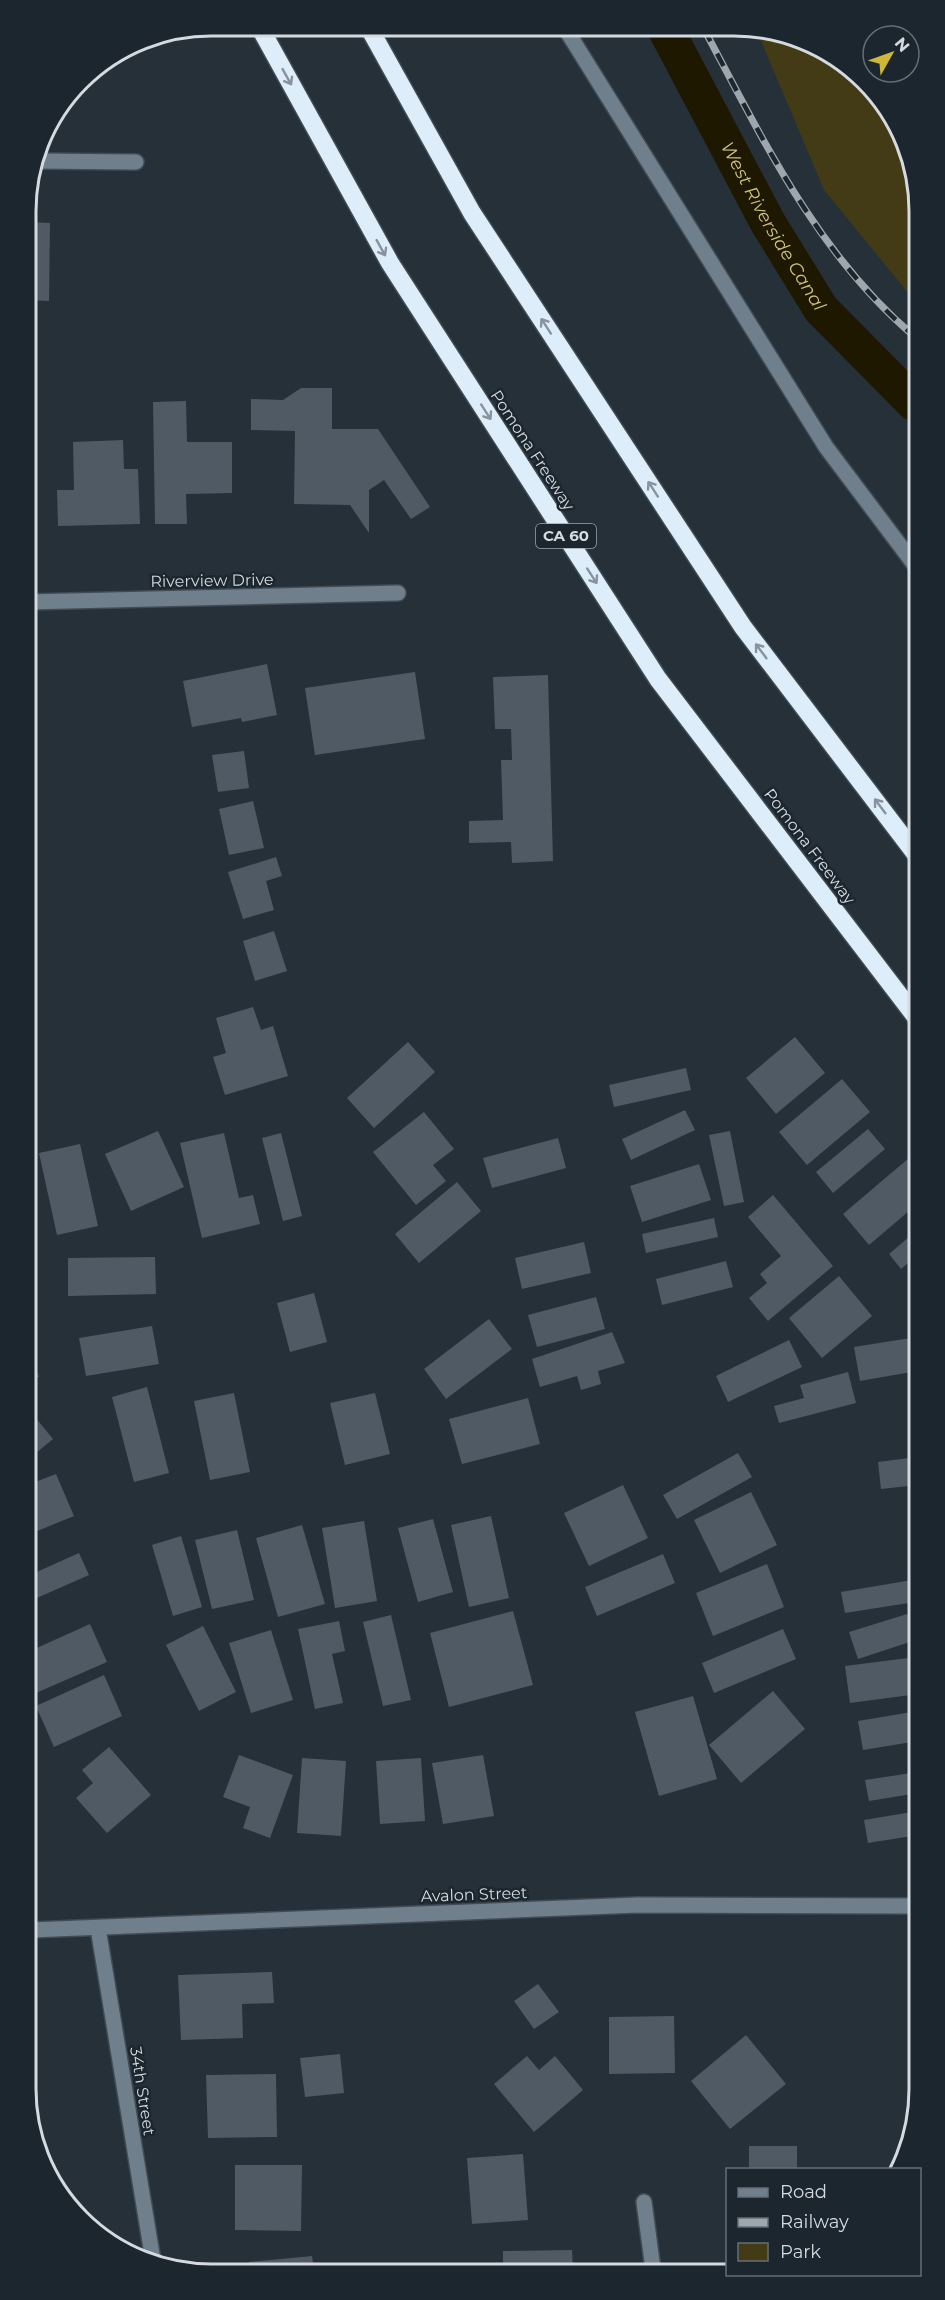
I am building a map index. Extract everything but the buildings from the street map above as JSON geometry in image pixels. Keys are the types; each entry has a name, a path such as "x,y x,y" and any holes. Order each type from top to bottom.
{"highway":[{"name":"Pomona Freeway","path":"265,36 390,263 658,679 909,1008"},
{"path":"373,36 472,213 743,627 909,845"}],"street":[{"path":"569,36 826,447 909,556"},
{"path":"43,161 136,162"},
{"name":"Riverview Drive","path":"36,602 398,593"},
{"name":"Avalon Street","path":"36,1930 637,1905 909,1906"},
{"name":"34th Street","path":"98,1928 152,2254"},
{"path":"644,2202 652,2264"}],"green space":[{"path":"760,37 791,45 822,59 858,87 886,123 896,144 908,188 909,294 824,190"}],"waterway":[{"name":"West Riverside Canal","path":"669,36 768,223 821,309 909,398"}],"railway":[{"path":"708,36 770,152 820,232 848,269 909,331"}]}
